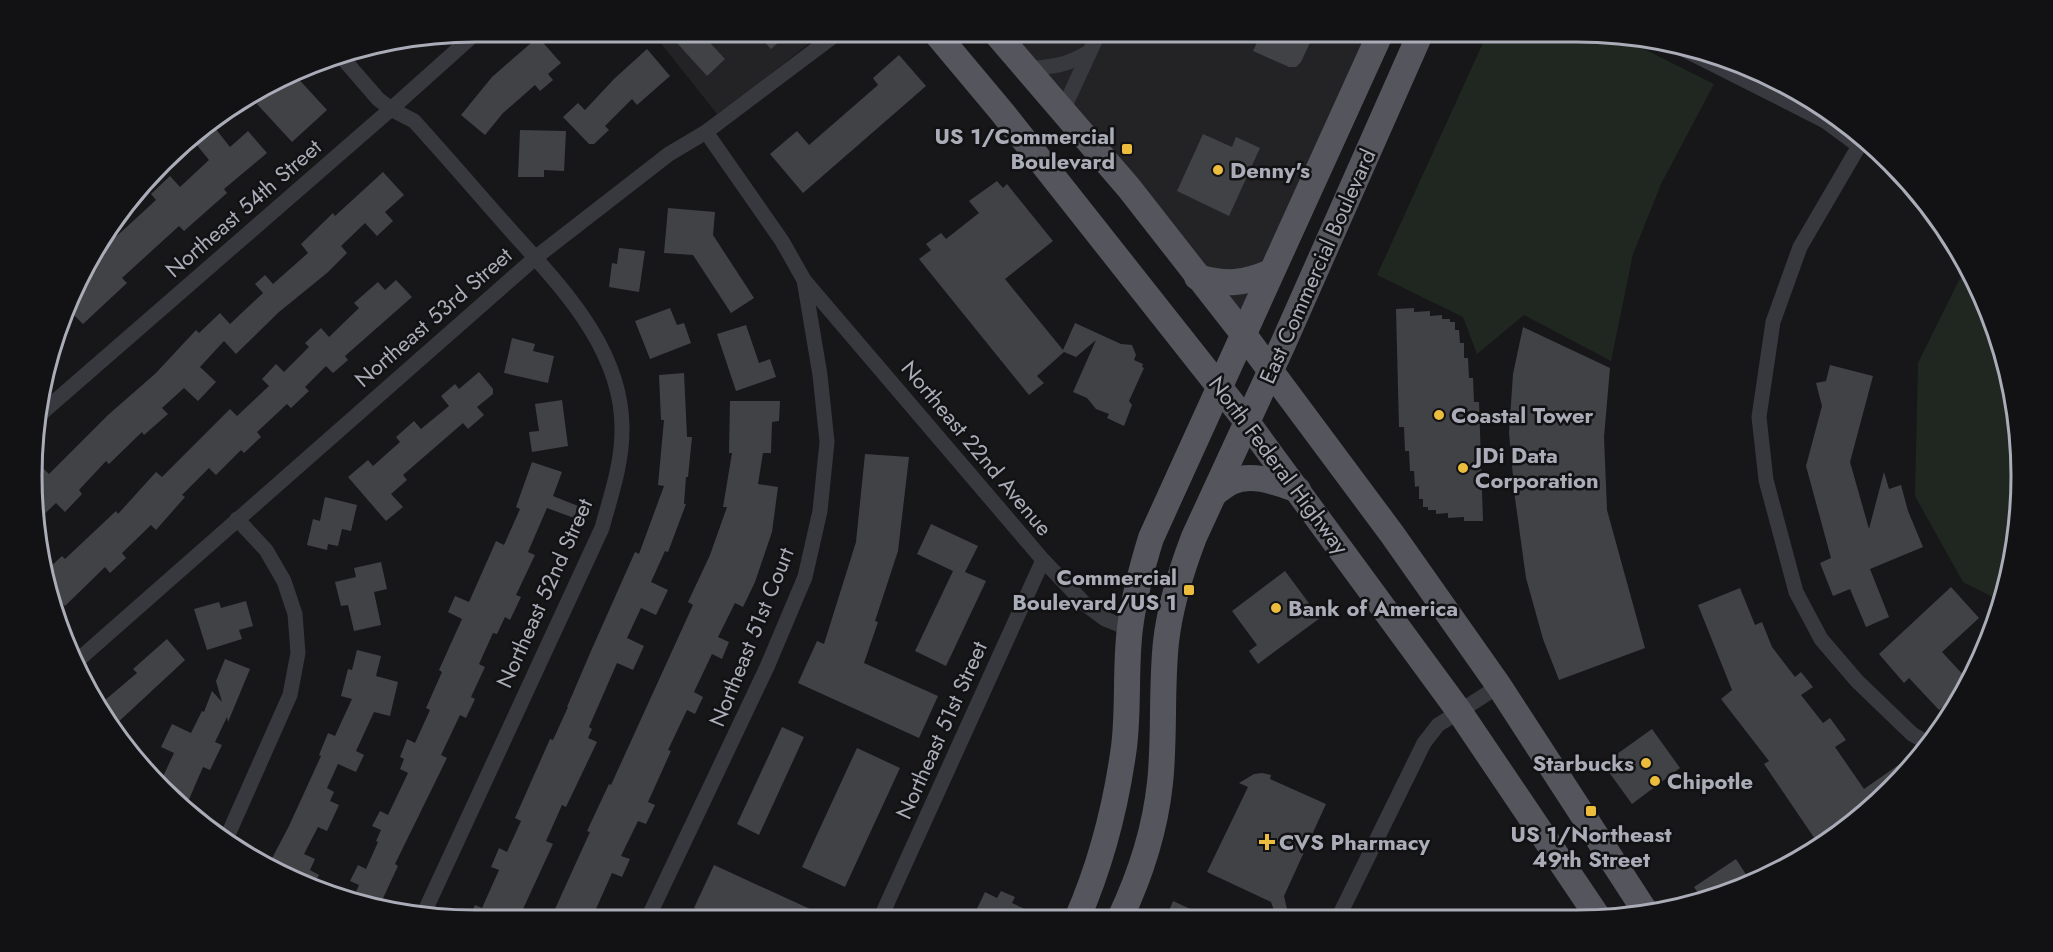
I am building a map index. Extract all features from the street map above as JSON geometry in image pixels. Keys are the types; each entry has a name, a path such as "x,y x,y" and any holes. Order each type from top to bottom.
{"main road":[{"name":"North Federal Highway","path":"943,42 1002,112 1248,422 1459,711 1593,909"},
{"path":"1004,42 1129,188 1244,335 1392,534 1499,686 1641,905"},
{"name":"East Commercial Boulevard","path":"1081,910 1090,889 1110,825 1124,746 1130,629 1142,568 1151,538 1376,42"},
{"name":"East Commercial Boulevard","path":"1123,910 1142,865 1153,827 1160,785 1166,642 1183,566 1417,42"},
{"path":"1197,277 1215,282 1232,283 1251,281 1271,272"},
{"path":"1215,493 1232,481 1251,478 1272,481 1298,490"}],"street":[{"name":"Northeast 54th Street","path":"48,408 465,42"},
{"name":"Northeast 53rd Street","path":"82,657 535,258 669,154 706,132 826,42"},
{"path":"1063,110 1094,42"},
{"path":"1028,69 1059,66 1072,62 1089,52"},
{"path":"346,62 378,99 414,121 535,258"},
{"path":"1727,69 1827,121"},
{"name":"Northeast 51st Court","path":"652,910 767,667 805,577 820,511 827,442 820,375 804,280 782,241 706,132"},
{"path":"1860,147 1800,247 1773,322 1759,417 1765,471 1796,592 1821,639 1857,681 1912,734 1921,739"},
{"name":"Northeast 52nd Street","path":"427,907 602,528 618,472 622,429 617,393 606,357 584,318 535,258"},
{"name":"Northeast 22nd Avenue","path":"804,280 1043,560 1086,605 1105,619 1130,629"},
{"path":"228,832 290,695 298,653 295,614 284,581 266,550 237,519"},
{"name":"Northeast 51st Street","path":"884,910 1043,560"},
{"path":"1342,910 1424,743 1438,725 1499,686"}],"shaded area":[{"path":"660,42 811,42 762,81 717,114"},
{"path":"1002,42 1376,42 1243,337"},
{"path":"1483,42 1577,42 1640,47 1714,84 1661,184 1633,254 1611,361 1524,315 1477,354 1463,317 1377,275"},
{"path":"1962,277 1988,336 2003,391 2007,419 2011,476 2010,504 2003,561 1993,597 1963,582 1915,496 1918,363"}],"building":[{"path":"532,42 542,42 561,63 548,74 553,80 540,91 535,85 503,113 485,135 461,115 492,77"},
{"path":"676,42 709,42 725,59 707,76"},
{"path":"764,42 779,42 771,49"},
{"path":"1257,42 1310,42 1301,62 1296,67 1289,67 1253,51"},
{"path":"647,49 670,76 637,105 632,99 605,126 609,130 594,144 589,144 563,117 578,103 585,110"},
{"path":"899,55 926,86 803,193 770,154 797,131 809,145 878,85 873,78"},
{"path":"299,80 327,110 292,142 257,104 264,98"},
{"path":"216,129 230,147 248,131 267,153 224,189 227,193 184,231 179,226 122,278 127,283 83,324 73,314 111,241 156,200 151,194 170,176 180,187 209,160 197,145"},
{"path":"520,130 566,131 564,171 544,170 544,177 518,177"},
{"name":"Denny's","path":"1203,134 1232,147 1236,137 1260,148 1229,216 1177,191"},
{"path":"383,172 404,195 385,212 393,221 377,236 365,223 341,246 347,253 327,273 279,312 236,354 224,341 200,367 216,382 198,401 184,388 162,408 168,414 144,435 142,432 109,464 106,461 79,490 82,494 65,512 56,503 44,514 42,467 49,474 108,415 156,373 196,330 199,333 220,313 230,324 263,293 255,284 265,275 273,284 308,253 301,244 333,213 335,216"},
{"path":"997,181 1003,188 1007,184 1053,241 1005,279 1063,350 1075,323 1121,344 1132,345 1136,355 1134,360 1143,364 1144,368 1129,401 1132,405 1124,426 1107,418 1109,414 1096,409 1087,398 1073,392 1096,340 1076,357 1064,352 1037,376 1044,383 1029,395 919,259 931,250 926,244 941,233 946,239 979,213 969,201"},
{"path":"668,208 715,212 713,235 754,298 731,313 693,255 664,253"},
{"path":"619,248 645,251 639,292 609,287 612,263 617,264"},
{"path":"396,280 412,297 345,356 348,360 333,373 326,366 305,387 309,391 291,408 287,404 257,432 261,437 244,453 241,450 216,475 209,468 182,495 185,497 156,530 151,525 122,553 126,558 110,573 105,567 65,606 61,602 51,566 62,556 65,559 116,511 118,514 156,472 162,477 230,409 237,416 269,386 262,379 276,364 284,372 309,347 305,343 321,328 329,337 359,308 354,303 378,282 385,290"},
{"path":"670,308 677,325 684,323 691,343 650,359 635,321"},
{"name":"Coastal Tower","path":"1414,308 1414,312 1430,311 1430,316 1442,315 1442,319 1455,322 1455,330 1459,330 1460,343 1464,343 1464,358 1468,358 1469,378 1473,378 1474,402 1479,402 1483,521 1464,521 1464,517 1448,518 1448,513 1436,514 1436,510 1428,510 1428,507 1423,507 1423,499 1419,499 1419,486 1415,487 1414,471 1410,471 1409,451 1405,451 1404,427 1399,427 1396,309"},
{"path":"746,325 759,363 770,359 776,377 736,391 717,334"},
{"path":"1523,327 1610,368 1604,437 1607,510 1645,648 1559,680 1543,639 1526,578 1515,498 1509,433 1513,374"},
{"path":"512,338 535,344 533,351 554,356 548,383 504,373"},
{"path":"1830,365 1873,376 1850,462 1869,529 1884,472 1889,489 1901,485 1908,511 1923,547 1870,569 1889,617 1866,627 1850,589 1833,596 1820,563 1831,558 1806,466 1822,406 1816,383 1826,381"},
{"path":"479,372 493,389 493,394 477,407 484,415 468,429 463,423 403,475 407,480 391,494 403,507 386,521 348,477 368,460 373,466 400,442 396,437 414,421 421,429 449,406 441,396 455,384 459,389"},
{"path":"684,373 687,437 692,437 688,477 686,477 684,504 686,504 668,552 665,551 651,582 668,590 656,615 641,608 627,638 644,646 633,670 617,663 589,727 592,729 588,738 597,742 566,807 562,805 546,841 553,844 523,910 473,910 475,905 482,908 499,870 491,867 499,848 507,852 521,821 515,818 550,739 553,740 568,707 635,552 639,554 664,486 658,485 664,420 661,420 659,375"},
{"path":"562,400 568,446 532,452 529,432 539,431 535,404"},
{"path":"730,401 780,401 779,421 772,422 771,453 763,453 758,484 778,487 772,532 755,582 743,607 735,603 718,637 729,642 722,659 712,654 694,692 703,697 695,714 687,710 668,750 671,751 648,802 655,805 646,824 638,821 621,856 630,859 622,877 612,873 595,910 555,910 590,832 587,831 609,784 611,785 693,605 688,602 710,555 727,507 723,507 732,453 729,453"},
{"path":"865,454 909,457 898,551 864,663 938,696 919,738 798,683 817,641 824,644 856,542"},
{"path":"532,462 562,472 553,496 578,506 574,518 547,508 528,552 535,555 516,595 521,597 510,620 505,617 497,634 493,633 479,664 485,667 471,697 475,699 466,718 460,715 441,755 447,758 395,864 398,866 382,900 356,893 359,885 350,881 358,865 366,869 381,830 372,826 380,811 388,815 408,773 400,769 404,759 400,757 407,739 415,743 430,710 426,708 442,672 439,670 462,619 448,612 455,596 469,602 496,541 504,545 520,509 516,507"},
{"path":"325,497 357,505 351,531 342,529 338,546 328,544 327,550 307,545 313,519 320,521"},
{"path":"931,524 978,546 965,572 986,581 946,666 915,651 953,571 917,554"},
{"path":"381,562 387,589 374,592 381,625 354,631 348,605 341,606 335,582 356,577 354,568"},
{"path":"1285,571 1320,618 1258,664 1249,651 1257,645 1232,611"},
{"path":"1951,587 1979,618 1942,652 1963,674 1947,703 1939,710 1909,678 1904,683 1879,654"},
{"path":"1740,588 1755,625 1762,622 1772,647 1795,677 1801,672 1813,687 1801,695 1823,723 1830,718 1846,740 1835,747 1864,789 1903,762 1863,802 1815,839 1764,764 1769,761 1721,699 1732,690 1698,605"},
{"path":"246,601 253,626 239,630 242,639 207,650 194,609 219,602 221,608"},
{"path":"167,639 185,660 119,722 105,700 137,673 133,669"},
{"path":"357,650 381,656 376,676 398,682 390,716 374,712 356,751 364,755 356,772 338,764 327,788 334,792 330,801 339,805 327,831 318,827 304,854 315,859 310,870 319,875 317,880 272,859 321,756 319,755 328,733 335,736 352,699 341,696 348,669 352,670"},
{"path":"225,659 250,669 228,722 227,717 215,742 222,745 210,770 203,767 188,801 163,776 174,753 161,747 172,724 191,733 202,711 204,712 212,691 222,702 216,681"},
{"path":"782,727 804,737 759,835 737,824"},
{"path":"1652,729 1680,768 1632,804 1603,764"},
{"path":"857,748 900,768 845,887 802,867"},
{"name":"CVS Pharmacy","path":"1254,774 1271,775 1270,779 1326,804 1284,896 1287,909 1284,910 1274,910 1271,902 1207,872 1248,787 1239,783"},
{"path":"1736,859 1746,875 1698,893 1694,887"},
{"path":"714,865 812,910 698,910 694,908"},
{"path":"1001,891 1015,897 1012,903 1027,910 976,910 985,892 997,898"},
{"path":"1173,901 1193,910 1169,910"}],"place":[{"name":"US 1/Commercial Boulevard","path":"1127,149"},
{"name":"Denny's","path":"1218,170"},
{"name":"Coastal Tower","path":"1439,415"},
{"name":"JDi Data Corporation","path":"1463,468"},
{"name":"Commercial Boulevard/US 1","path":"1189,590"},
{"name":"Bank of America","path":"1276,608"},
{"name":"Starbucks","path":"1646,763"},
{"name":"Chipotle","path":"1655,781"},
{"name":"US 1/Northeast 49th Street","path":"1591,811"},
{"name":"CVS Pharmacy","path":"1267,842"}]}
